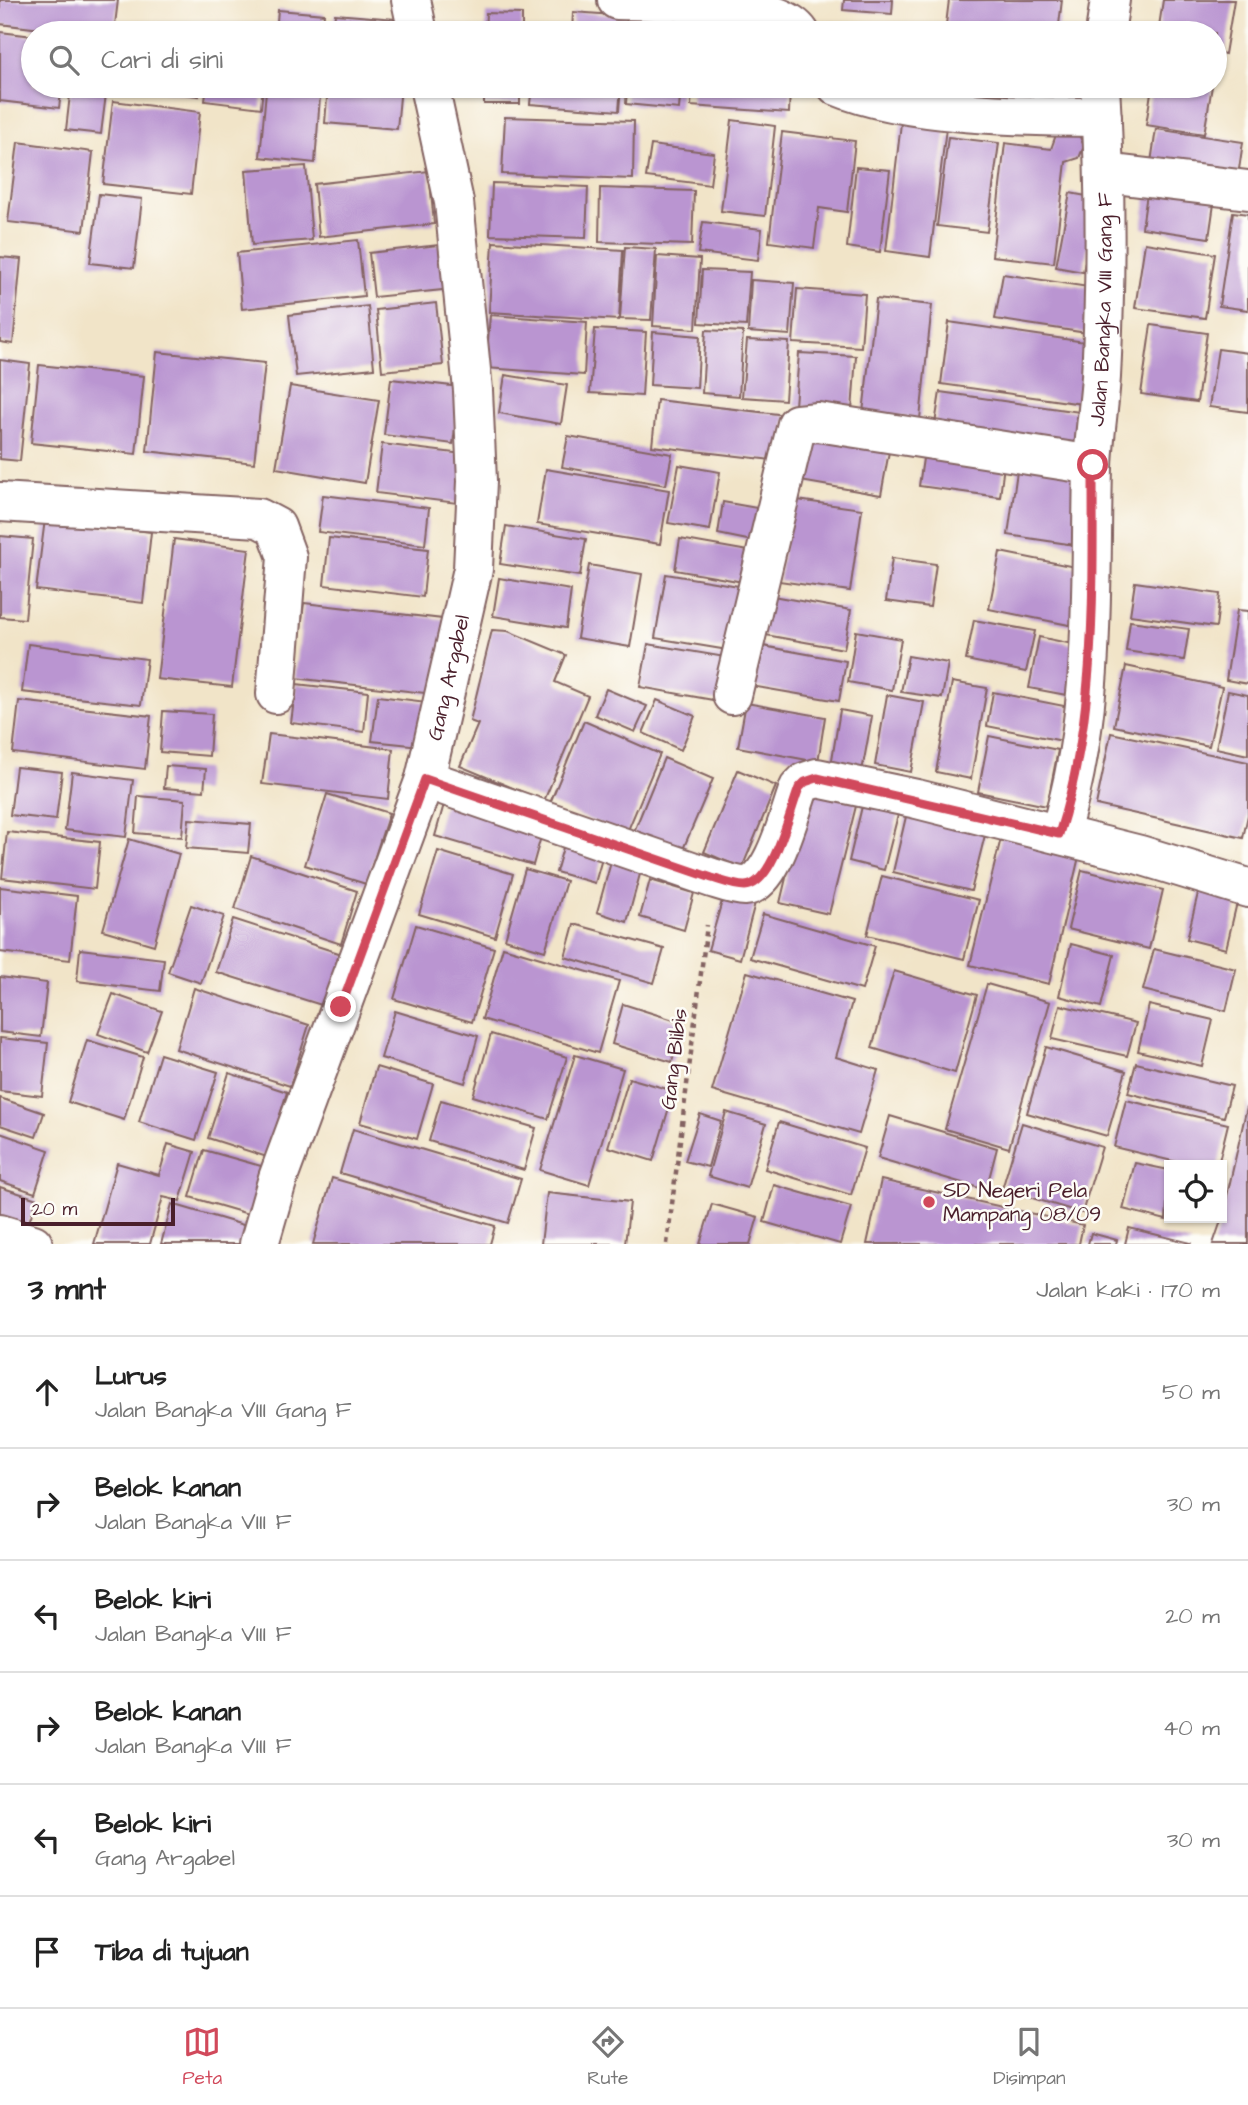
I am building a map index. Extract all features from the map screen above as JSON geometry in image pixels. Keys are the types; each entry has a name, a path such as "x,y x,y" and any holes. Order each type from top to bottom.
{"street":[{"path":"411,0 415,21"},
{"path":"617,0 755,7 785,21"},
{"path":"1107,21 1110,0"},
{"name":"Gang Argabel","path":"259,1244 278,1178 425,779 473,569 477,481 473,390 454,202 432,98"},
{"path":"878,98 898,104 1054,117 1101,102"},
{"name":"Jalan Bangka VIII Gang F","path":"1059,834 1070,799 1090,666 1093,465 1101,379 1106,173 1101,102"},
{"path":"1106,173 1248,190"},
{"path":"732,695 797,424 818,422 1093,465"},
{"path":"0,502 259,518 276,527 287,557 276,694"},
{"path":"425,779 712,878 746,886 759,880 769,869 799,788 805,782 817,778 1059,834 1248,888"},
{"path":"0,1234 33,1244"}],"path":[{"name":"Gang Blibis","path":"667,1244 712,878"}],"building":[{"path":"0,0 118,0 115,21 21,21 21,27 0,24"},
{"path":"844,0 893,0 892,14 843,10"},
{"path":"949,0 1062,0 1059,21 946,21"},
{"path":"1163,0 1234,0 1227,42 1227,21 1160,21"},
{"path":"278,10 324,14 323,21 277,21"},
{"path":"573,12 627,16 627,21 573,21"},
{"path":"486,13 522,14 522,21 486,21"},
{"path":"335,14 407,20 407,21 334,21"},
{"path":"0,32 21,35 21,98 60,98 59,108 0,101"},
{"path":"70,98 106,98 101,134 66,130"},
{"path":"205,98 262,98 261,108 205,101"},
{"path":"265,98 320,98 315,163 260,157"},
{"path":"327,98 400,98 397,129 325,123"},
{"path":"484,98 520,98 520,104 484,104"},
{"path":"531,98 620,98 619,111 530,104"},
{"path":"626,98 680,98 679,109 626,104"},
{"path":"691,98 790,98 789,113 691,106"},
{"path":"1150,98 1210,98 1204,134 1146,125"},
{"path":"113,101 200,112 191,194 103,184"},
{"path":"505,117 634,121 633,179 502,174"},
{"path":"732,120 775,126 765,216 721,211"},
{"path":"901,123 946,128 930,257 886,251"},
{"path":"1156,129 1243,142 1237,183 1150,169"},
{"path":"782,132 855,141 847,212 819,208 814,248 769,242"},
{"path":"1056,135 1079,135 1084,146 1079,158 1066,162 1054,263 992,256 1005,143 1051,149"},
{"path":"948,137 999,143 987,232 937,226"},
{"path":"18,142 93,152 84,231 8,222"},
{"path":"651,145 714,153 710,185 646,177"},
{"path":"306,166 312,240 252,245 246,170"},
{"path":"856,167 890,170 880,252 847,247"},
{"path":"429,171 434,224 319,237 314,184"},
{"path":"1149,180 1216,190 1209,238 1142,228"},
{"path":"492,183 588,187 586,238 490,235"},
{"path":"600,188 694,191 692,245 599,242"},
{"path":"1070,193 1097,198 1083,272 1056,267"},
{"path":"99,194 142,199 134,268 90,263"},
{"path":"1233,212 1248,214 1248,310 1219,306"},
{"path":"703,222 762,229 758,260 698,253"},
{"path":"358,240 364,296 242,309 237,253"},
{"path":"493,242 623,250 619,320 489,312"},
{"path":"1145,243 1215,254 1205,318 1135,308"},
{"path":"447,244 452,289 374,297 369,253"},
{"path":"625,247 656,249 651,320 620,319"},
{"path":"657,256 700,259 696,329 653,326"},
{"path":"0,257 21,259 13,344 0,342"},
{"path":"702,270 750,272 746,326 699,323"},
{"path":"1003,274 1095,288 1087,333 995,319"},
{"path":"751,280 794,283 790,335 748,332"},
{"path":"797,289 865,294 861,347 793,343"},
{"path":"876,299 932,305 920,419 863,413"},
{"path":"436,303 443,365 382,371 376,310"},
{"path":"368,306 374,368 296,376 289,315"},
{"path":"490,315 587,322 584,375 486,368"},
{"path":"949,322 1099,344 1090,405 941,384"},
{"path":"1151,325 1207,333 1197,402 1141,394"},
{"path":"595,329 646,332 642,396 590,393"},
{"path":"706,330 743,332 739,396 702,393"},
{"path":"653,332 700,336 697,388 650,385"},
{"path":"747,340 789,342 785,400 742,397"},
{"path":"1218,349 1248,353 1248,412 1209,407"},
{"path":"157,352 265,363 254,463 147,451"},
{"path":"799,353 856,356 852,411 795,406"},
{"path":"0,360 30,364 20,461 0,459"},
{"path":"39,365 144,376 136,454 31,443"},
{"path":"505,375 567,385 561,424 499,413"},
{"path":"391,379 460,387 453,444 384,435"},
{"path":"290,386 379,400 365,483 276,468"},
{"path":"940,392 1087,413 1080,458 933,437"},
{"path":"657,400 786,415 780,461 652,446"},
{"path":"804,431 890,446 881,495 795,480"},
{"path":"568,436 672,454 666,485 562,467"},
{"path":"382,444 471,455 465,504 376,493"},
{"path":"925,445 1005,456 1000,497 919,486"},
{"path":"1019,457 1085,467 1075,545 1008,535"},
{"path":"679,465 720,472 710,530 668,523"},
{"path":"546,469 669,490 660,544 537,524"},
{"path":"323,495 429,508 425,545 318,532"},
{"path":"790,499 862,509 850,591 779,581"},
{"path":"723,502 768,510 762,543 718,534"},
{"path":"45,519 151,532 143,603 36,590"},
{"path":"506,526 586,539 580,576 500,564"},
{"path":"0,536 33,539 25,619 0,617"},
{"path":"329,538 428,549 423,597 324,585"},
{"path":"174,539 249,549 232,687 157,679"},
{"path":"680,539 754,552 749,583 675,570"},
{"path":"1000,552 1090,570 1079,627 989,609"},
{"path":"892,558 936,564 930,607 886,601"},
{"path":"589,565 642,574 630,647 577,638"},
{"path":"666,574 751,588 740,652 655,638"},
{"path":"499,578 571,590 566,628 493,616"},
{"path":"1135,582 1220,594 1216,627 1130,615"},
{"path":"767,595 851,610 844,649 760,634"},
{"path":"304,603 451,620 442,695 295,678"},
{"path":"1237,610 1248,611 1248,684 1226,680"},
{"path":"974,620 1035,631 1026,672 966,660"},
{"path":"1130,621 1189,629 1184,660 1126,651"},
{"path":"492,630 508,631 566,655 555,682 588,696 544,801 460,766 478,724 470,721"},
{"path":"856,631 901,639 892,690 848,682"},
{"path":"1039,637 1087,647 1077,697 1029,688"},
{"path":"28,644 147,659 141,705 22,692"},
{"path":"648,644 737,659 730,703 640,687"},
{"path":"752,644 846,661 839,701 745,685"},
{"path":"908,656 948,663 942,698 901,692"},
{"path":"1126,666 1222,687 1209,746 1114,726"},
{"path":"952,682 987,688 971,779 936,772"},
{"path":"296,684 368,692 364,732 291,723"},
{"path":"606,689 647,706 635,732 595,715"},
{"path":"1228,691 1248,695 1248,755 1216,748"},
{"path":"993,692 1069,707 1063,741 987,726"},
{"path":"887,695 924,702 911,772 875,765"},
{"path":"378,696 435,703 430,747 372,741"},
{"path":"657,700 695,716 681,750 643,733"},
{"path":"19,701 151,716 145,769 13,753"},
{"path":"746,703 825,717 818,762 738,747"},
{"path":"840,710 872,716 861,777 830,772"},
{"path":"163,711 212,714 209,756 160,752"},
{"path":"584,721 660,754 626,835 550,803"},
{"path":"1111,733 1248,762 1248,815 1243,838 1096,805"},
{"path":"269,734 393,749 388,799 262,784"},
{"path":"989,736 1058,750 1047,806 978,792"},
{"path":"664,758 713,779 681,854 633,834"},
{"path":"166,766 206,769 204,791 164,788"},
{"path":"16,767 62,772 56,820 10,815"},
{"path":"738,770 776,786 742,868 704,852"},
{"path":"72,772 133,780 126,837 65,830"},
{"path":"807,790 857,802 829,914 780,903"},
{"path":"327,794 389,813 366,884 305,865"},
{"path":"138,796 185,800 182,837 135,833"},
{"path":"446,797 544,826 533,865 435,836"},
{"path":"864,798 900,807 884,870 849,861"},
{"path":"908,808 987,827 971,891 893,872"},
{"path":"189,819 251,824 248,853 186,848"},
{"path":"1003,830 1081,848 1049,984 970,965"},
{"path":"7,832 100,842 95,889 2,878"},
{"path":"566,837 605,848 595,883 556,872"},
{"path":"129,839 179,854 154,945 103,930"},
{"path":"438,851 513,874 495,937 419,914"},
{"path":"613,855 643,863 627,922 597,912"},
{"path":"251,856 357,891 341,944 235,909"},
{"path":"525,869 566,881 545,951 505,939"},
{"path":"1082,870 1163,890 1149,949 1068,929"},
{"path":"882,876 979,900 964,959 867,935"},
{"path":"650,880 694,893 684,930 640,917"},
{"path":"1200,885 1239,894 1226,949 1187,939"},
{"path":"0,887 77,896 70,960 0,952"},
{"path":"724,894 755,903 740,959 708,950"},
{"path":"191,905 224,916 201,983 168,972"},
{"path":"763,914 875,946 862,990 750,958"},
{"path":"233,919 348,956 331,1008 216,972"},
{"path":"574,924 664,949 654,983 565,957"},
{"path":"416,925 494,948 472,1022 394,999"},
{"path":"1071,944 1114,955 1101,1007 1059,996"},
{"path":"503,947 619,981 598,1053 482,1019"},
{"path":"80,949 164,959 160,991 77,981"},
{"path":"1154,949 1236,969 1226,1011 1143,990"},
{"path":"894,971 977,995 955,1073 872,1048"},
{"path":"747,972 852,1002 836,1057 878,1070 859,1134 712,1091"},
{"path":"0,977 47,983 41,1037 0,1032"},
{"path":"987,984 1050,1002 1009,1148 945,1129"},
{"path":"194,988 309,1025 290,1086 176,1049"},
{"path":"113,994 162,1011 147,1052 98,1034"},
{"path":"623,1004 683,1023 672,1062 612,1044"},
{"path":"1060,1005 1136,1023 1127,1056 1052,1039"},
{"path":"1149,1005 1213,1020 1202,1066 1138,1051"},
{"path":"395,1011 478,1036 465,1083 381,1058"},
{"path":"491,1034 567,1057 548,1119 473,1096"},
{"path":"0,1038 48,1043 42,1096 0,1091"},
{"path":"87,1040 143,1057 124,1120 68,1102"},
{"path":"1046,1047 1126,1071 1107,1136 1027,1113"},
{"path":"160,1054 218,1072 196,1140 139,1122"},
{"path":"575,1055 623,1069 589,1185 540,1170"},
{"path":"1136,1063 1232,1086 1224,1117 1128,1093"},
{"path":"376,1067 433,1084 417,1139 360,1123"},
{"path":"229,1073 287,1092 267,1157 208,1138"},
{"path":"629,1078 674,1091 653,1161 608,1147"},
{"path":"0,1098 44,1113 36,1137 0,1125"},
{"path":"441,1100 536,1128 524,1170 429,1141"},
{"path":"1126,1100 1228,1124 1219,1160 1168,1160 1114,1147"},
{"path":"1248,1102 1248,1244 1213,1244 1220,1223 1227,1223 1227,1196"},
{"path":"726,1112 766,1124 747,1188 708,1176"},
{"path":"700,1114 721,1121 708,1167 685,1161"},
{"path":"890,1116 997,1148 986,1190 878,1158"},
{"path":"779,1122 865,1148 851,1195 765,1169"},
{"path":"1022,1123 1102,1147 1082,1213 1002,1189"},
{"path":"353,1129 521,1179 508,1223 340,1173"},
{"path":"0,1133 49,1150 35,1193 0,1181"},
{"path":"168,1144 195,1152 180,1201 163,1197 150,1244 94,1244 117,1163 159,1175"},
{"path":"204,1150 268,1168 255,1216 190,1197"},
{"path":"1135,1163 1164,1169 1164,1219 1123,1209"},
{"path":"332,1178 495,1226 490,1244 313,1244"},
{"name":"SD Negeri Pela Mampang 08/09","path":"881,1180 1083,1225 1079,1244 867,1244"},
{"path":"774,1185 851,1207 840,1244 764,1222"},
{"path":"0,1187 37,1199 24,1236 0,1228"},
{"path":"547,1193 630,1202 625,1244 541,1244"},
{"path":"172,1204 250,1227 245,1244 161,1244"},
{"path":"712,1204 758,1217 750,1244 700,1244"},
{"path":"1129,1228 1191,1243 1125,1244"},
{"path":"1091,1233 1117,1240 1116,1244 1088,1244"}],"place":[{"name":"SD Negeri Pela Mampang 08/09","path":"929,1202"}],"route":[{"path":"341,1007 425,779 712,878 746,886 759,880 769,869 799,788 805,782 817,778 1059,834 1070,799 1090,666 1093,465"}]}
